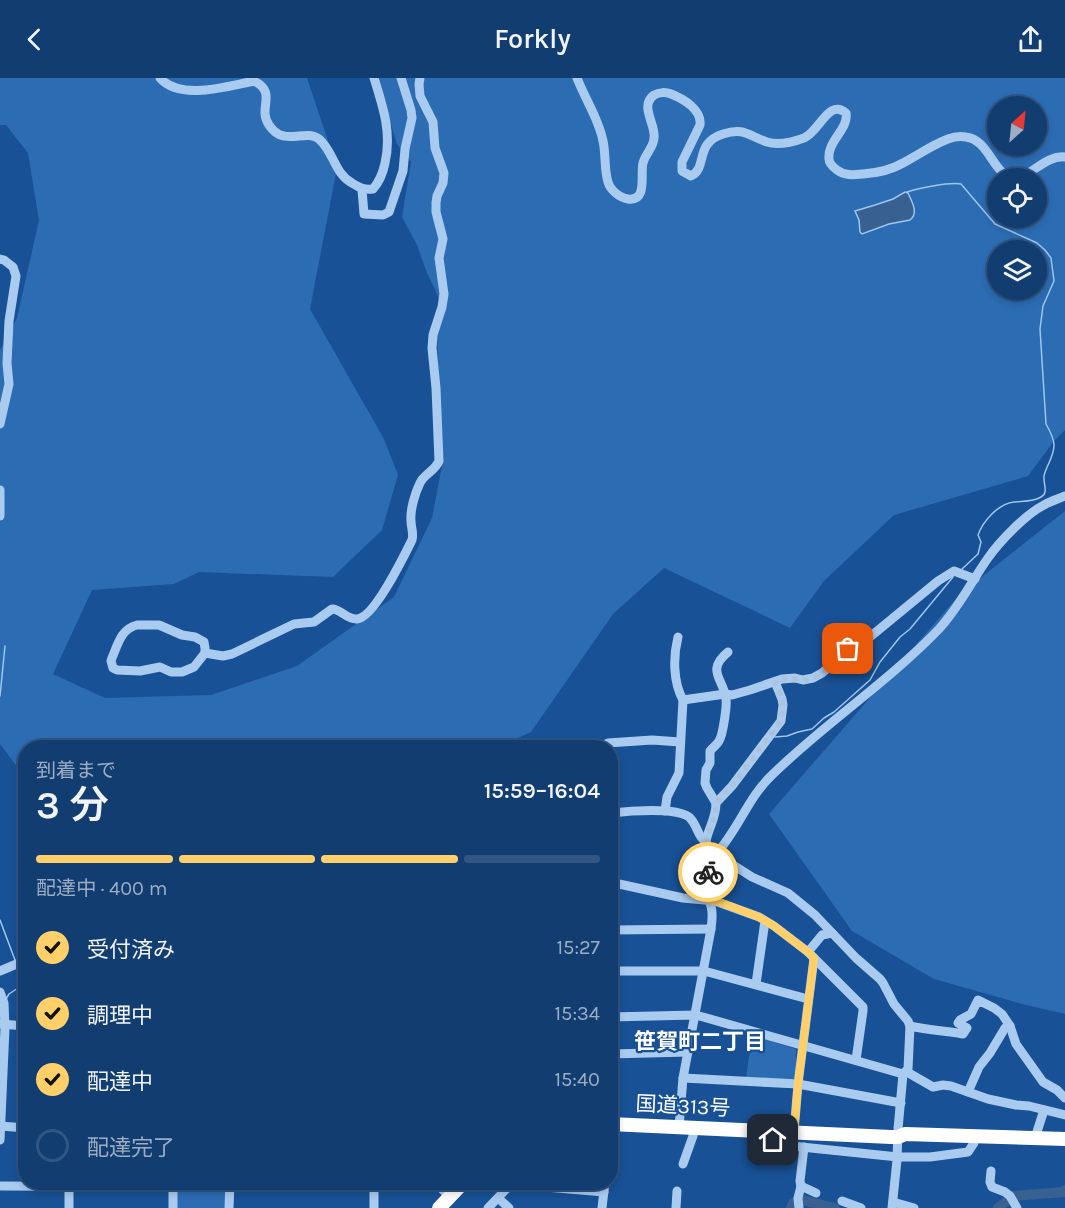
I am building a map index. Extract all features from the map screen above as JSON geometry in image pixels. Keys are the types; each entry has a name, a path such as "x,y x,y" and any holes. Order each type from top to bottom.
{"highway":[{"name":"国道313号","path":"618,1124 898,1137 906,1141 1065,1147"},
{"name":"国道313号","path":"898,1137 905,1134 1065,1139"},
{"path":"439,1208 457,1190"}],"street":[{"path":"160,78 164,82 191,91 254,81 262,85 266,91 265,116 268,125 276,133 287,137 312,135 319,139 339,173 362,190 373,189 378,184 384,169 388,145 386,118 374,78"},
{"path":"362,190 363,214 383,215 389,212 403,171 412,118 401,78"},
{"path":"205,653 223,656 232,654 294,624 314,622 332,609 351,618 360,619 378,601 412,540 411,514 420,483 439,461 432,348 433,335 444,294 440,258 443,239 436,203 445,177 435,148 433,122 420,96 418,84 420,78"},
{"path":"577,78 603,140 608,182 615,192 626,199 636,198 642,190 643,165 654,139 648,103 654,95 664,92 688,103 699,114 701,120 681,167 682,171 691,176 698,170 706,145 721,134 747,132 768,142 790,142 808,136 836,108 846,112 847,119 829,155 829,160 840,172 849,175 888,170 949,138 958,136 969,137 977,141 1000,168"},
{"path":"1037,168 1053,157 1065,157"},
{"path":"0,259 13,267 16,276 9,332 7,363 9,384 0,424"},
{"path":"0,489 0,516"},
{"path":"683,1164 693,1136 686,1127 683,1078 711,929 711,907 706,890 713,853 733,832 752,799 769,777 938,630 964,598 988,558 1032,512 1065,496"},
{"path":"683,700 732,695 782,679 795,678 802,681 813,678 822,673 842,653 859,646 938,581 954,571 975,579"},
{"path":"137,625 159,625 178,634 195,637 204,642 205,653 194,667 182,672 171,672 159,667 140,671 117,670 113,668 111,661 122,634 128,628 137,625"},
{"path":"665,811 667,797 679,773 683,700 675,669 674,656 678,638"},
{"path":"706,841 716,814 716,803 705,783 705,770 710,763 710,751 720,740 726,708 725,694 716,670 728,652"},
{"path":"716,803 732,786 781,721 783,705 775,682"},
{"path":"618,742 652,740 680,742"},
{"path":"618,812 665,811 689,818 713,853 752,877 788,893 815,915 883,983 894,1004 910,1026 892,1205 914,1208"},
{"path":"618,884 683,898 719,902 765,921 811,955 863,1007 856,1060"},
{"path":"756,984 765,921"},
{"path":"618,930 711,929"},
{"path":"794,1132 811,955 822,935 832,933"},
{"path":"0,971 18,963"},
{"path":"618,971 704,971 808,999"},
{"path":"0,992 4,1003 0,1140"},
{"path":"910,1026 963,1034 967,1029 958,1023 971,1014 978,1000 1002,1014 1010,1026 1016,1044 1043,1082 1065,1098"},
{"path":"618,1017 695,1015 905,1073 933,1087 947,1085 988,1099 1065,1115"},
{"path":"2,1024 18,1025"},
{"path":"968,1092 979,1067 1005,1028 1010,1026"},
{"path":"618,1054 688,1052"},
{"path":"683,1078 798,1084 901,1103"},
{"path":"1035,1138 1044,1110"},
{"path":"0,1126 18,1127"},
{"path":"771,1131 773,1140 780,1144 898,1157 930,1157 968,1152 974,1143"},
{"path":"799,1203 804,1147"},
{"path":"990,1171 992,1187 1005,1192 1013,1201"},
{"path":"0,1186 18,1185"},
{"path":"801,1186 816,1193"},
{"path":"69,1190 69,1208"},
{"path":"173,1190 173,1208"},
{"path":"230,1190 230,1208"},
{"path":"374,1190 374,1208"},
{"path":"443,1190 450,1197"},
{"path":"488,1208 504,1190"},
{"path":"602,1208 604,1190"},
{"path":"676,1208 677,1191"},
{"path":"498,1198 509,1208"},
{"path":"842,1201 861,1208"}],"shaded area":[{"path":"0,78 307,78 337,168 310,309 384,439 398,475 382,530 333,577 199,572 174,584 92,590 53,674 105,698 211,695 297,666 394,597 432,518 442,466 437,337 444,313 417,245 402,217 411,162 397,144 377,78 1065,78 1065,430 1028,476 894,515 824,581 790,628 664,568 613,614 531,732 513,740 18,740 18,768 0,744 0,350 17,318 39,220 28,153 6,125 0,125"},
{"path":"905,192 908,193 914,207 914,214 910,220 889,224 862,234 860,232 859,220 855,211 893,199"},
{"path":"1065,511 1065,1014 934,979 852,931 769,814 960,594"},
{"path":"716,856 733,868 721,900 710,894"},
{"path":"752,1035 796,1049 796,1077 792,1080 746,1078"},
{"path":"177,1190 225,1190 225,1208 176,1208"}],"waterway":[{"path":"907,192 934,186 961,184 995,224 1037,243 1051,258 1054,281 1043,306 1040,329 1046,424 1053,437 1054,445 1053,454 1044,476 1045,493 1035,500 1008,503 992,514 983,524 978,535 981,542 978,554 961,570"},
{"path":"775,737 812,729 870,680 880,662 900,637 910,629 953,577"},
{"path":"0,696 5,646"},
{"path":"0,920 15,960"},
{"path":"6,999 18,988"},
{"path":"998,1208 1013,1196 1064,1192 1065,1190"},
{"path":"791,1208 793,1203 802,1200 835,1208"}],"way so far":[{"path":"708,872 710,852 706,841 716,814 716,803 732,786 781,721 783,705 775,682 782,679 795,678 802,681 813,678 822,673 848,649"}],"district":[{"name":"笹賀町二丁目","path":"700,1041"}],"route":[{"path":"708,872 707,899 759,917 814,958 794,1132 771,1131 773,1140"}]}
